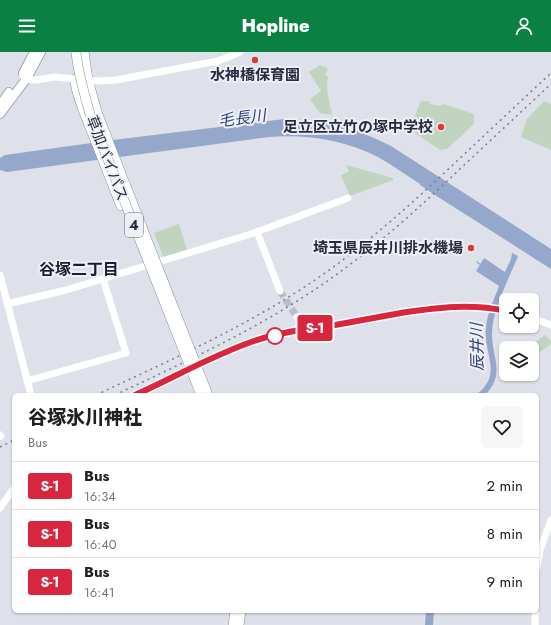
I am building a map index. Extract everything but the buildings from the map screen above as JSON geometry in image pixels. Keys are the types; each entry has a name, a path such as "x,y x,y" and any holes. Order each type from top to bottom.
{"highway":[{"name":"草加バイパス","path":"76,52 82,87 90,114 200,393"},
{"name":"草加バイパス","path":"84,52 88,80 98,115 207,393"},
{"path":"75,79 76,88 82,107 140,254 152,271"},
{"path":"233,625 235,613"},
{"path":"239,625 241,613"}],"main road":[{"path":"0,104 24,76 34,52"},
{"path":"0,114 41,52"}],"street":[{"path":"24,76 36,80 55,77 88,80 116,80 218,61 240,52"},
{"path":"7,304 64,291 257,232 348,198"},
{"path":"257,232 280,291"},
{"path":"0,275 30,393"},
{"path":"27,381 126,353 103,279"},
{"path":"139,393 233,349 256,340 332,325 435,308 463,306 499,309"},
{"path":"296,317 305,321 326,318 329,319 332,325"},
{"path":"539,321 551,325"},
{"path":"0,508 12,491"},
{"path":"539,556 551,520"},
{"path":"535,613 535,625"}],"green space":[{"path":"320,65 328,69 325,74 328,77 327,91 332,115 320,113 310,99 321,91 309,72"},
{"path":"429,101 430,104 441,106 443,104 474,114 474,124 447,149 440,150 409,129 412,125 420,102"},
{"path":"544,101 551,104 551,150 521,137 527,119"},
{"path":"346,165 393,178 393,180 350,196 341,175 349,172"},
{"path":"179,224 187,250 165,257 163,256 154,233"},
{"path":"545,335 551,341 551,344 539,352 539,341 537,341"}],"water":[{"path":"284,119 334,124 349,128 391,146 551,249 551,269 378,157 339,142 297,136 269,137 7,172 0,170 0,158 5,155"},
{"path":"512,253 518,256 503,293 499,293 499,302 494,316 492,334 496,366 495,380 486,393 478,393 489,379 491,371 487,347 486,328 489,312 499,286 476,271 484,258 505,272"}],"waterway":[{"path":"477,262 481,265"},
{"name":"辰井川","path":"429,625 430,613"}],"tunnel":[{"path":"280,291 297,317"}],"railway":[{"path":"100,393 187,352 247,321 276,305 332,268 365,243 412,202 551,73"},
{"path":"119,393 223,343 301,299 326,282 362,255 413,212 551,84"},
{"path":"0,447 12,441"}],"bus line":[{"name":"S-1","path":"139,393 233,349 256,340 313,328 435,308 476,306 499,310"}],"place":[{"name":"水神橋保育園","path":"255,60"},
{"name":"足立区立竹の塚中学校","path":"441,127"},
{"name":"埼玉県辰井川排水機場","path":"471,248"}],"district":[{"name":"谷塚二丁目","path":"79,269"}],"water label":[{"name":"毛長川","path":"242,118"}]}
